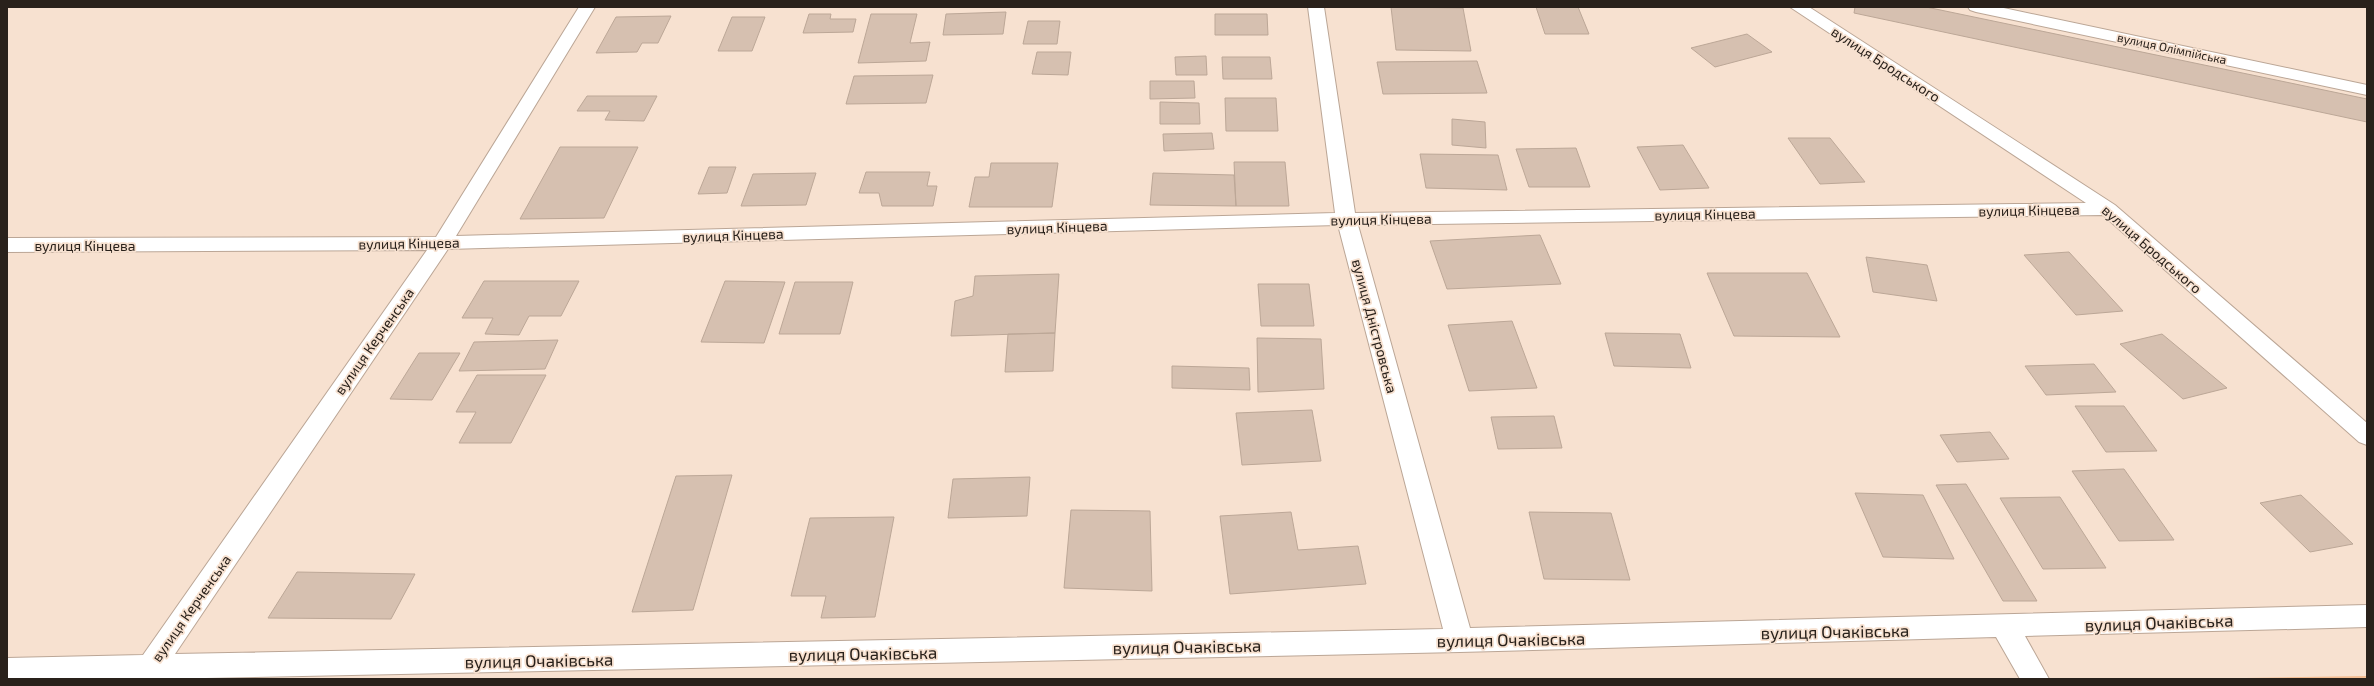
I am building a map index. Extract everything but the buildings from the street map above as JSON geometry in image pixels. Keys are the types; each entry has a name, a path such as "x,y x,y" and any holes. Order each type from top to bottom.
{"street":[{"name":"вулиця Керченська","path":"150,668 442,243 587,7"},
{"name":"вулиця Дністровська","path":"1316,7 1346,219 1460,640"},
{"name":"вулиця Бродського","path":"1798,7 2108,209 2367,436"},
{"name":"вулиця Олімпійська","path":"1976,7 2367,90"},
{"name":"вулиця Кінцева","path":"7,245 442,243 1346,219 2108,209"},
{"name":"вулиця Очаківська","path":"7,670 1460,640 2367,616"},
{"path":"2004,626 2035,679"}],"shaded area":[{"path":"2367,676 2367,679 2188,679"}]}
